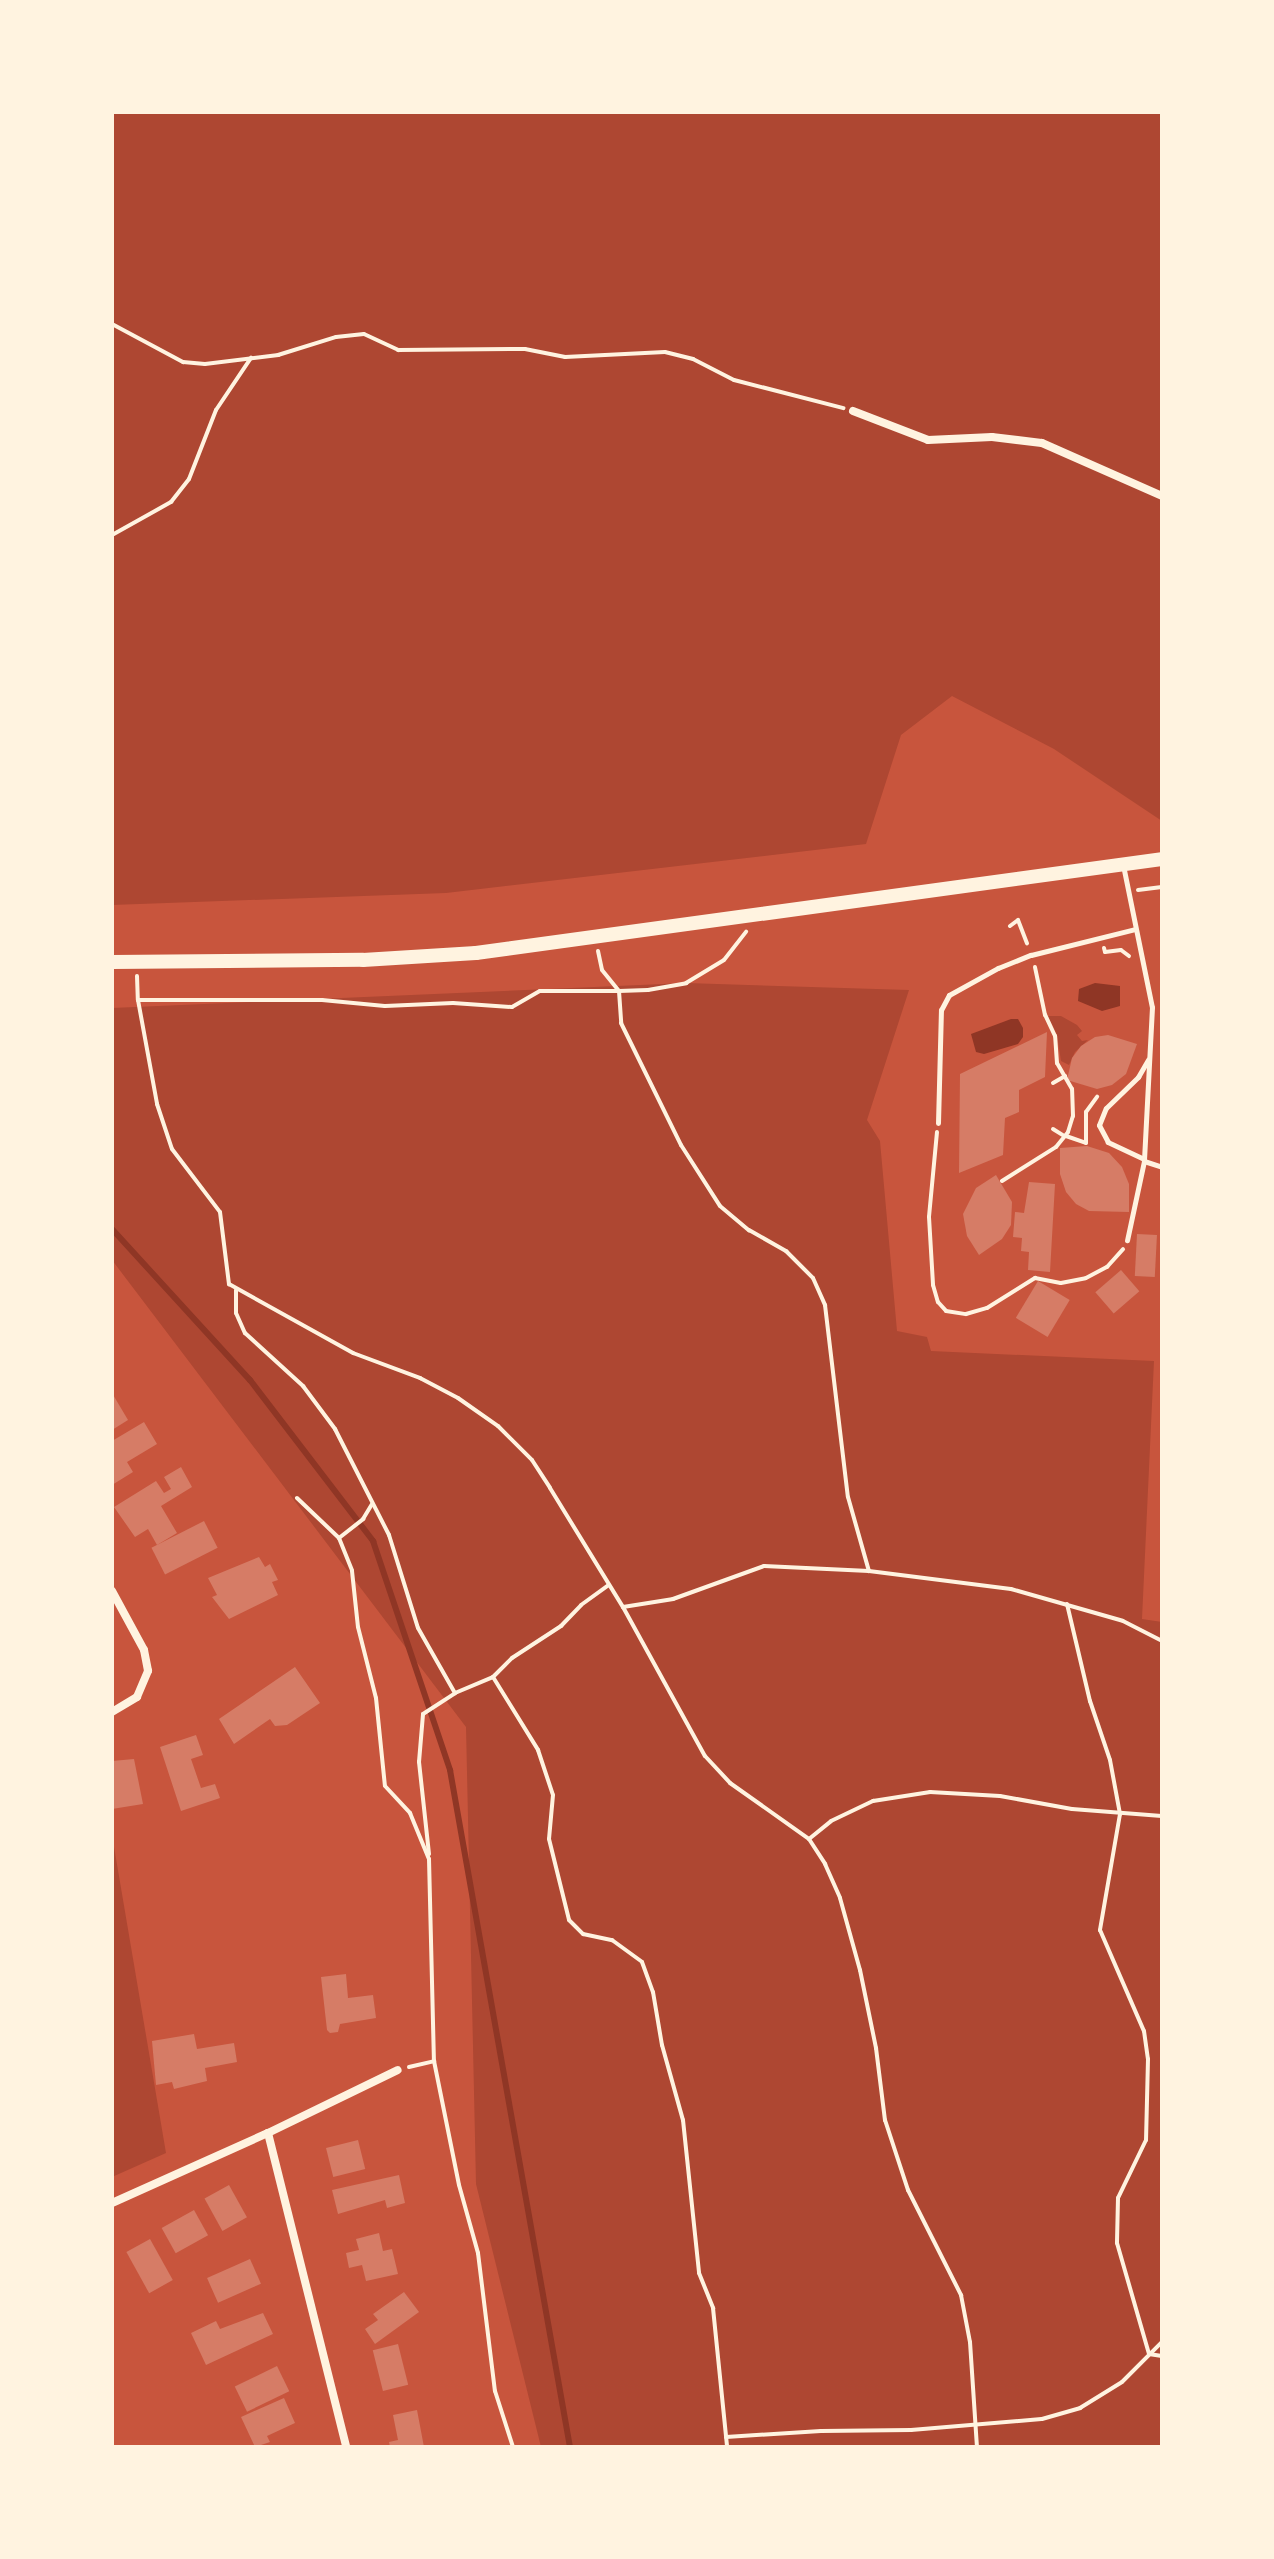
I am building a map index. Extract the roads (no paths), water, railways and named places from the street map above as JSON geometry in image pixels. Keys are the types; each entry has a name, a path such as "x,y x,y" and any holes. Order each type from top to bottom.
{"street":[{"path":"853,411 928,440 992,437 1042,443 1162,496"},
{"path":"112,962 403,959 594,938 1162,859"},
{"path":"112,1591 144,1650 148,1671 147,1681 137,1697 112,1712"},
{"path":"112,2203 398,2070"},
{"path":"268,2133 346,2447"}],"lane":[{"path":"1123,864 1152,1007 1144,1160 1127,1240"},
{"path":"938,1123 943,1003 963,986 1031,955 1135,929"},
{"path":"1150,1053 1141,1074 1106,1108 1099,1125 1108,1142 1162,1167"}],"waterway":[{"path":"112,1229 250,1380 373,1541 450,1770 570,2447"}]}
